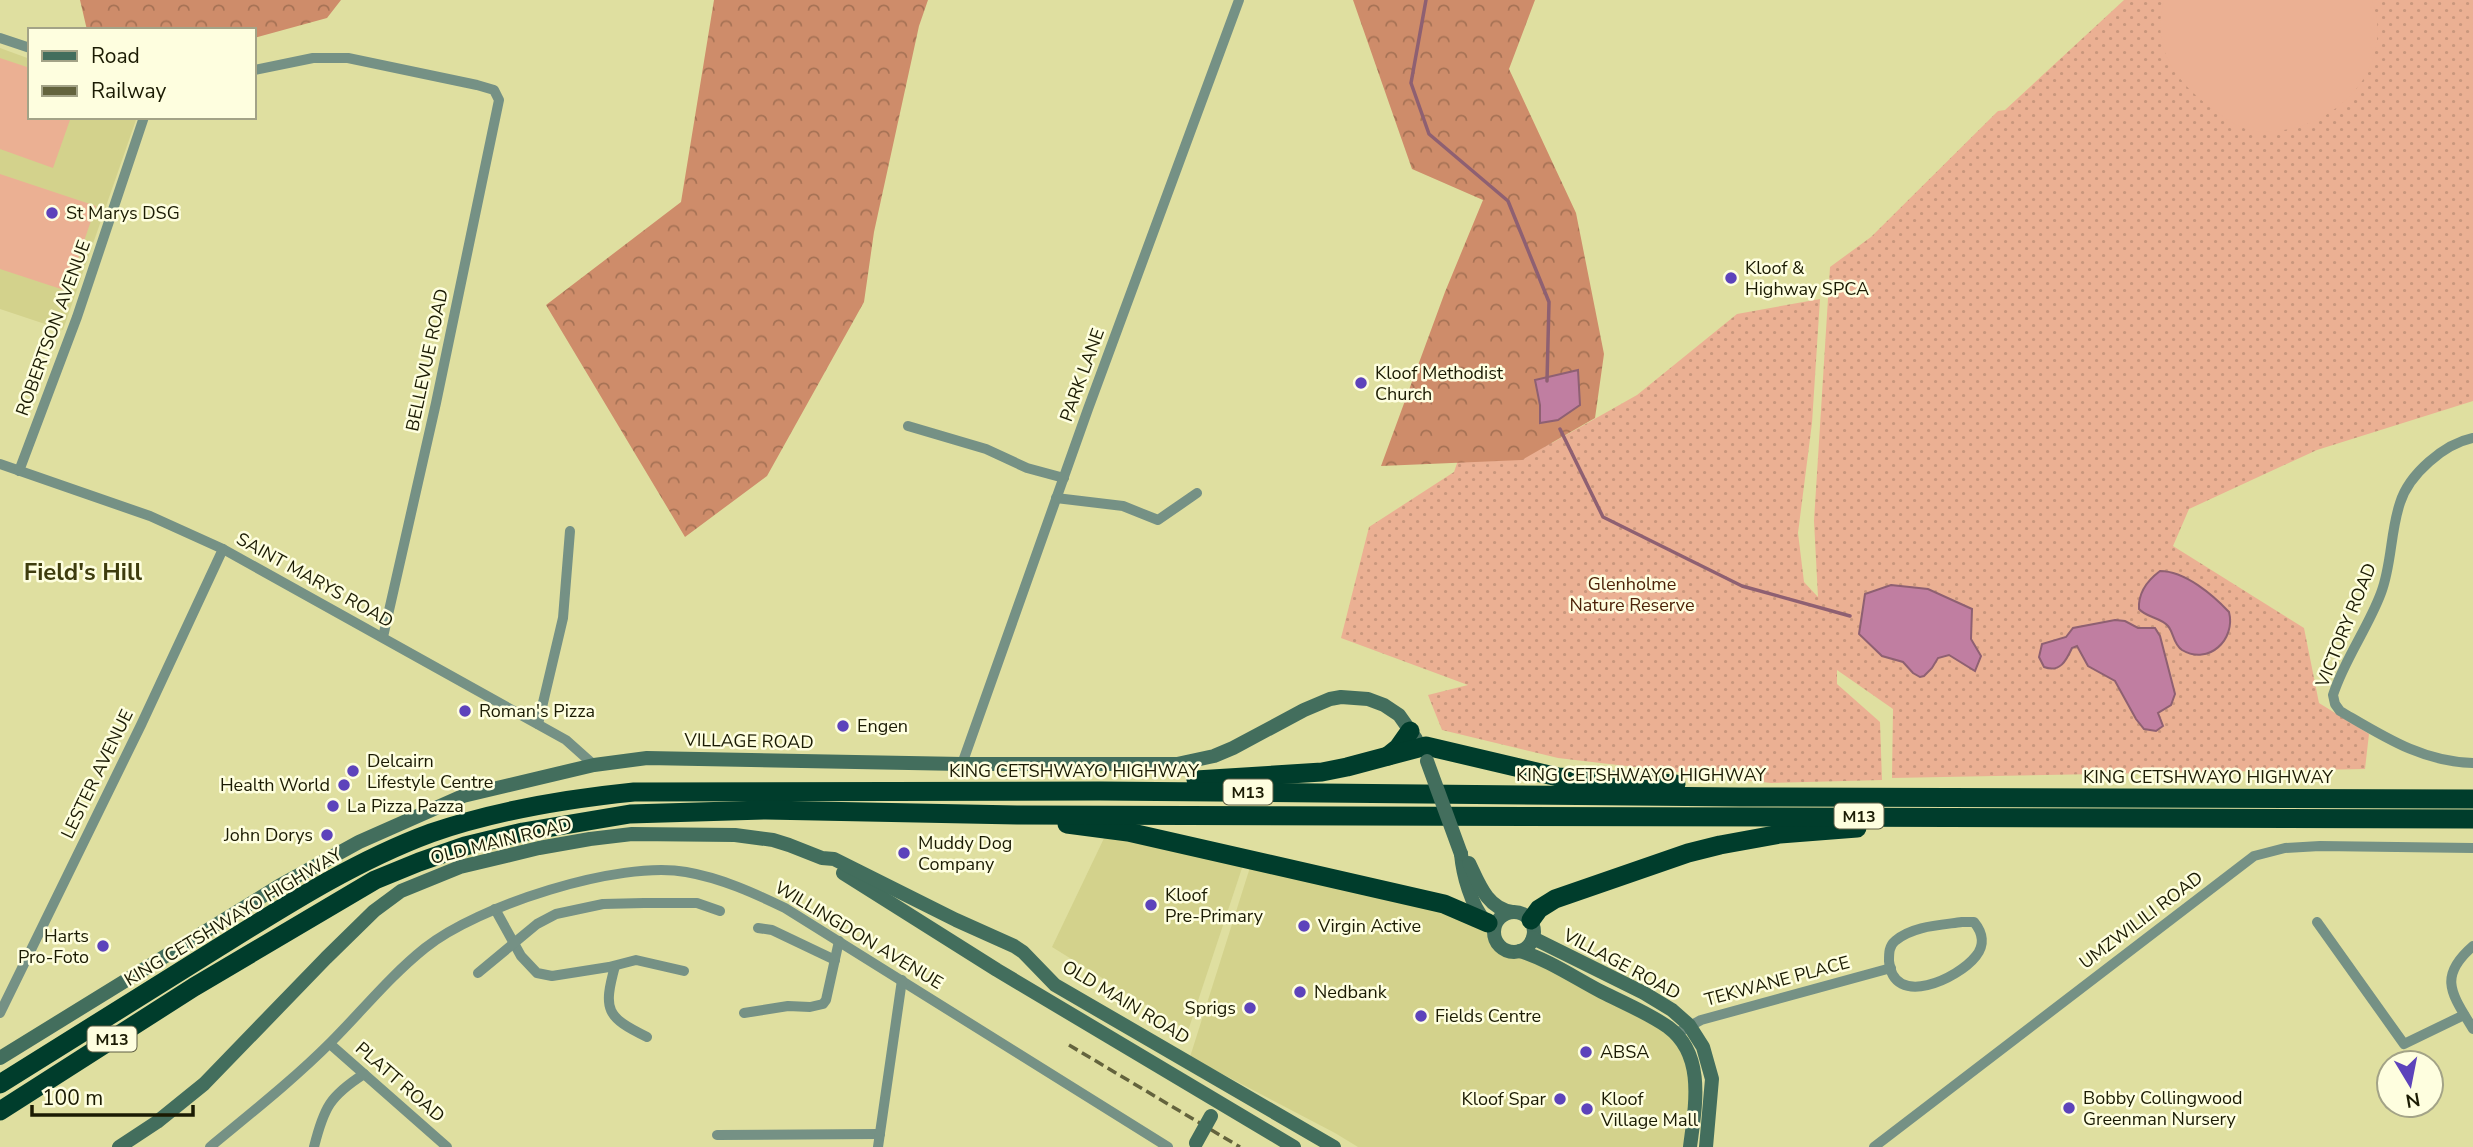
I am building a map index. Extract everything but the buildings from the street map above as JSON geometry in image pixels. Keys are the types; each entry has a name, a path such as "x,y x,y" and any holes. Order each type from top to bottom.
{"highway":[{"path":"1387,757 1398,748 1410,731"},
{"path":"1100,791 1157,782 1322,772 1387,757 1425,754 1434,747 1558,777 1709,786 1781,797"},
{"name":"KING CETSHWAYO HIGHWAY","path":"0,1084 317,887 404,844 475,819 545,804 634,792 1100,791 2473,799"},
{"name":"M13","path":"0,1111 194,987 375,880 465,846 523,832 630,814 766,810 1017,815 2473,819"},
{"path":"1017,815 1128,832 1248,858 1444,904 1491,926"},
{"path":"1532,929 1539,909 1555,899 1688,853 1720,845 1780,834 1988,817"},
{"name":"M13","path":"0,1123 15,1111 30,1092"}],"street":[{"name":"PARK LANE","path":"962,764 1063,478 1239,0"},
{"path":"0,38 28,47"},
{"name":"BELLEVUE ROAD","path":"256,70 313,58 348,58 494,90 499,100 436,403 383,637"},
{"name":"ROBERTSON AVENUE","path":"19,471 77,317 143,119"},
{"path":"908,426 986,449 1027,468 1063,478"},
{"name":"VICTORY ROAD","path":"2473,438 2454,443 2440,452 2418,474 2402,497 2390,565 2381,593 2333,695 2340,711 2397,744 2439,760 2473,763"},
{"name":"SAINT MARYS ROAD","path":"0,464 150,516 223,549 566,740 594,765"},
{"path":"1056,498 1123,506 1158,520 1197,493"},
{"path":"538,724 563,618 570,531"},
{"name":"LESTER AVENUE","path":"0,1013 141,725 223,549"},
{"name":"VILLAGE ROAD","path":"0,1058 279,886 359,842 463,796 594,765 647,758 1158,765 1197,761 1233,748 1330,699 1368,699 1399,715 1425,754 1461,854 1475,906 1491,926"},
{"name":"OLD MAIN ROAD","path":"119,1147 157,1122 204,1084 374,911 401,891 460,867 540,848 632,834 735,835 773,840 822,858 834,859 972,923 1023,952 1055,985 1066,992 1334,1147"},
{"name":"UMZWILILI ROAD","path":"1874,1147 2254,856 2285,848 2320,846 2473,848"},
{"name":"VILLAGE ROAD","path":"1461,854 1468,861 1490,902 1499,909 1512,912"},
{"name":"OLD MAIN ROAD","path":"822,858 997,970 1294,1147"},
{"name":"WILLINGDON AVENUE","path":"210,1147 330,1044 391,979 426,947 472,919 495,909 560,888 642,872 685,872 741,888 767,899 902,980 1149,1141 1168,1147"},
{"path":"478,973 513,942 556,914 603,904 697,903 720,911"},
{"path":"495,909 521,956 537,974 552,976 636,960 684,971"},
{"path":"1512,912 1526,915 1532,929 1528,946 1521,951 1507,951 1499,945 1491,926 1512,912"},
{"path":"1962,922 1974,922 1979,928 1982,936 1981,951 1969,965 1947,979 1915,987 1901,985 1895,980 1891,968 1890,948 1904,936 1923,928 1962,922"},
{"path":"2317,922 2404,1044 2465,1015"},
{"path":"971,953 967,937 972,923"},
{"path":"758,928 772,930 835,960"},
{"name":"VILLAGE ROAD","path":"1532,929 1672,1010 1689,1025 1703,1047 1712,1079 1706,1147"},
{"path":"744,1013 823,1004 839,941"},
{"path":"997,970 993,953 998,947 1007,944"},
{"path":"2473,946 2458,959 2451,977 2453,990 2473,1029"},
{"name":"VILLAGE ROAD","path":"1521,951 1653,1018 1675,1034 1685,1048 1694,1072 1695,1106 1690,1147"},
{"path":"615,966 609,988 612,1015 617,1021 647,1037"},
{"name":"TEKWANE PLACE","path":"1675,1034 1702,1020 1891,968"},
{"path":"878,1147 902,980"},
{"name":"PLATT ROAD","path":"330,1044 447,1147"},
{"path":"314,1147 331,1100 342,1088 365,1074"},
{"path":"1196,1146 1211,1116 1210,1104 1204,1093"},
{"path":"1211,1116 1226,1111 1237,1112"},
{"path":"717,1135 880,1134"}],"shaded area":[{"name":"St Marys DSG","path":"0,48 28,58 28,119 136,119 63,330 0,309"},
{"path":"1578,370 1580,405 1558,420 1540,423 1535,380"},
{"path":"2160,571 2189,579 2229,612 2228,632 2224,640 2211,652 2202,655 2182,650 2168,626 2139,609 2145,587"},
{"path":"1891,585 1928,589 1972,609 1971,639 1981,656 1975,671 1949,655 1938,658 1932,668 1920,677 1903,662 1882,656 1859,634 1865,594"},
{"path":"2115,620 2125,621 2138,628 2155,628 2160,636 2175,694 2171,705 2158,713 2163,726 2156,731 2144,729 2115,681 2088,666 2077,646 2072,648 2058,667 2044,667 2039,657 2042,644 2066,637 2073,628"},
{"name":"Kloof Pre-Primary","path":"1107,832 1244,862 1188,1031 1052,947"},
{"path":"1252,861 1455,912 1494,934 1498,945 1504,951 1522,955 1666,1030 1682,1051 1692,1083 1687,1147 1358,1147 1190,1057"}],"green space":[{"path":"80,0 341,0 327,18 256,37 256,28 87,28"},
{"path":"714,0 928,0 919,26 874,232 864,302 767,476 685,537 546,305 681,202"},
{"path":"1353,0 1535,0 1509,69 1576,213 1604,354 1595,418 1522,460 1381,466 1445,292 1483,200 1412,169"},
{"name":"Glenholme Nature Reserve","path":"2124,0 2473,0 2473,401 2317,450 2189,509 2173,546 2304,628 2319,703 2369,734 2365,769 1892,778 1893,709 1837,670 1837,684 1880,722 1882,780 1771,783 1558,758 1442,730 1428,695 1468,685 1341,638 1369,527 1454,472 1464,443 1552,443 1637,395 1737,314 1820,299 1812,423 1798,533 1804,582 1818,597 1814,521 1830,267 1871,237 1998,111 2005,110"},
{"path":"2164,0 2372,0 2377,27 2375,53 2365,76 2350,96 2331,112 2307,124 2282,130 2250,130 2230,121 2203,101 2179,78 2164,50 2161,35"},
{"path":"0,58 28,67 28,119 70,119 53,168 0,149"},
{"path":"0,174 96,206 67,291 0,269"}],"waterway":[{"path":"1426,0 1411,83 1429,134 1508,201 1549,302 1547,381"},
{"path":"1560,429 1603,517 1742,586 1850,616"}],"railway":[{"path":"1069,1045 1240,1147"}],"place":[{"name":"St Marys DSG","path":"52,213"},
{"name":"Kloof & Highway SPCA","path":"1731,278"},
{"name":"Kloof Methodist Church","path":"1361,383"},
{"name":"Roman's Pizza","path":"465,711"},
{"name":"Engen","path":"843,726"},
{"name":"Delcairn Lifestyle Centre","path":"353,771"},
{"name":"Health World","path":"344,785"},
{"name":"La Pizza Pazza","path":"333,806"},
{"name":"John Dorys","path":"327,835"},
{"name":"Muddy Dog Company","path":"904,853"},
{"name":"Kloof Pre-Primary","path":"1151,905"},
{"name":"Virgin Active","path":"1304,926"},
{"name":"Harts Pro-Foto","path":"103,946"},
{"name":"Nedbank","path":"1300,992"},
{"name":"Sprigs","path":"1250,1008"},
{"name":"Fields Centre","path":"1421,1016"},
{"name":"ABSA","path":"1586,1052"},
{"name":"Kloof Spar","path":"1560,1099"},
{"name":"Bobby Collingwood Greenman Nursery","path":"2069,1108"},
{"name":"Kloof Village Mall","path":"1587,1109"}],"district":[{"name":"Field's Hill","path":"83,572"}]}
